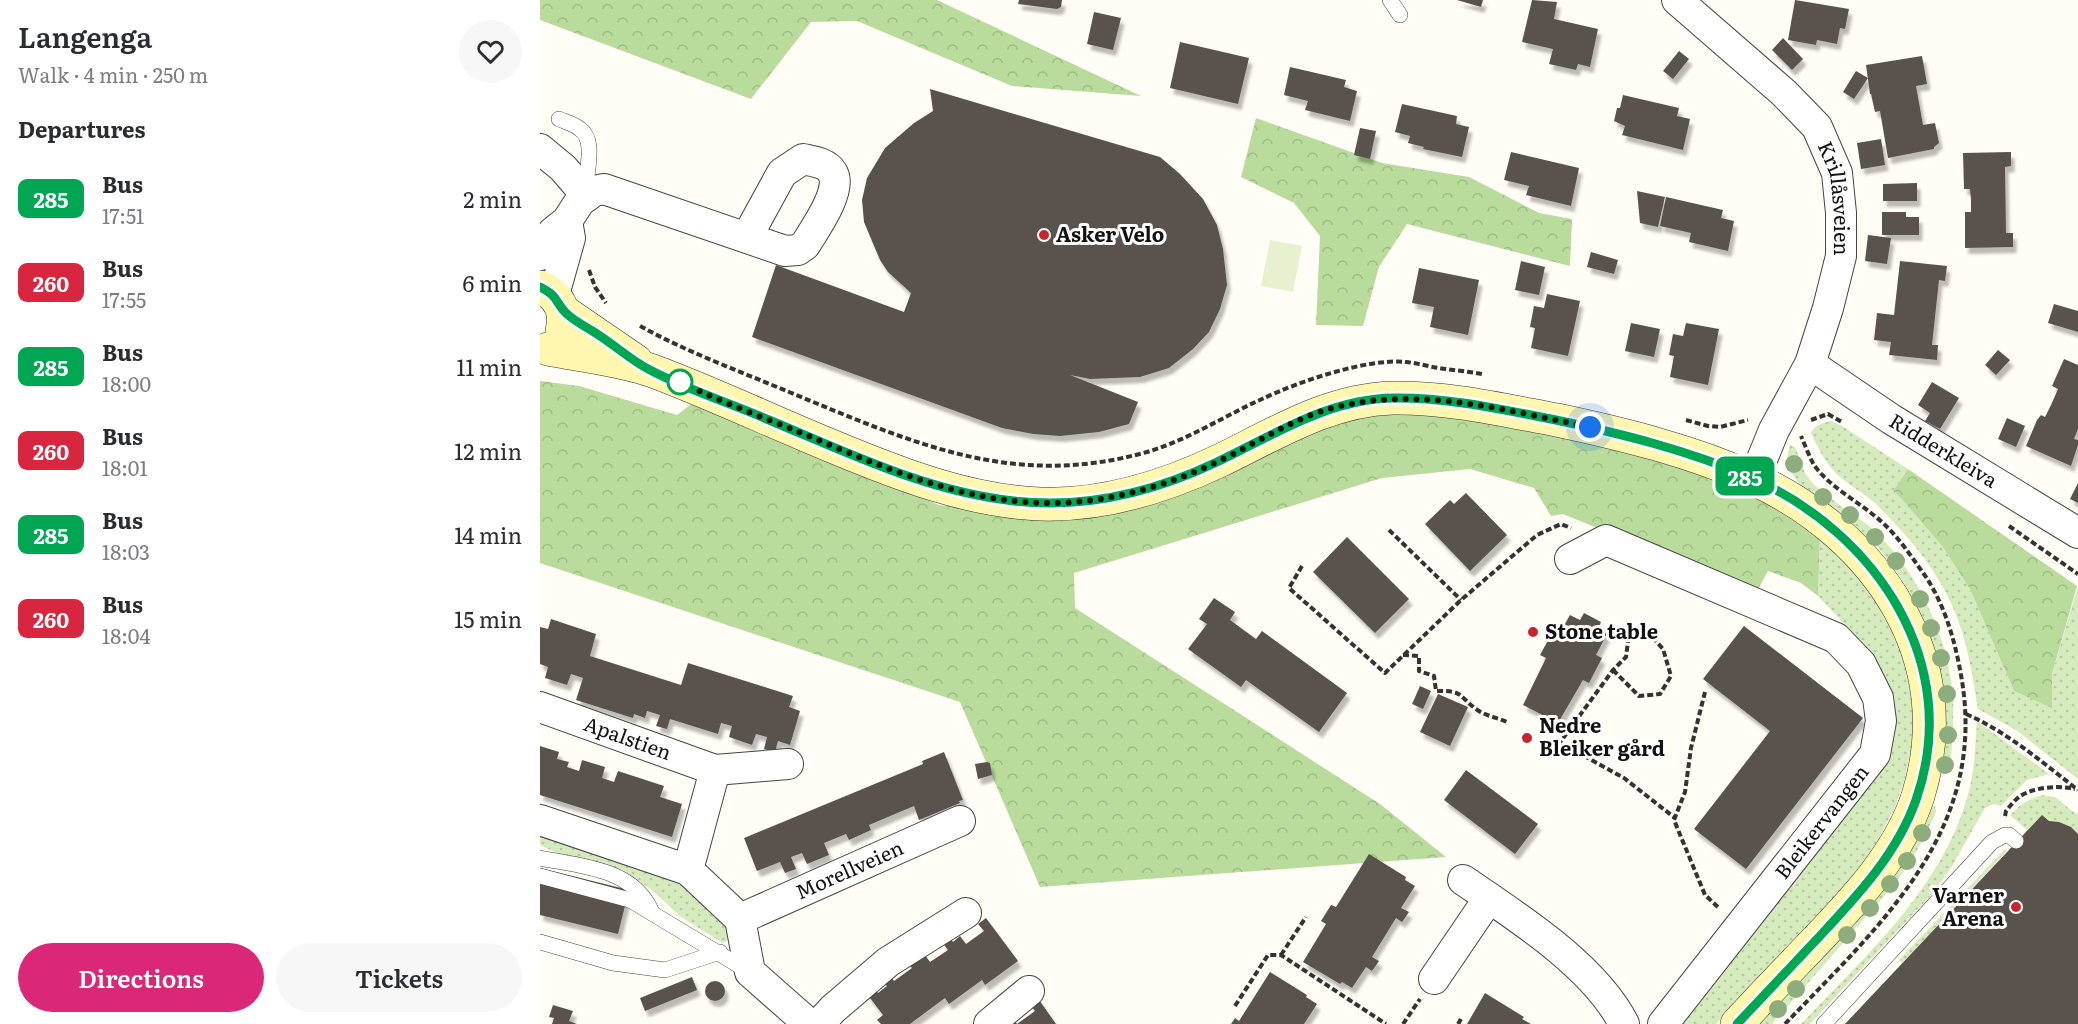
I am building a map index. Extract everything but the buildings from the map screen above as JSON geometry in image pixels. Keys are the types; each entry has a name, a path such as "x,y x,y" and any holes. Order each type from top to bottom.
{"main road":[{"path":"544,351 556,342 562,333 564,323 552,298"},
{"path":"552,298 648,369"},
{"path":"544,351 648,369 880,466 945,488 1010,501 1042,504 1122,496 1167,483 1218,461 1313,414 1389,398 1436,400 1590,427 1672,448 1754,479 1836,530 1888,590 1907,621 1920,655 1928,694 1929,728 1926,760 1917,798 1906,825 1882,864 1855,899 1737,1024"}],"street":[{"name":"Krillåsveien","path":"1677,0 1784,93 1817,127 1837,173 1841,213 1841,256 1810,364 1774,430 1754,479"},
{"path":"540,149 563,168 586,196"},
{"path":"540,255 553,232 567,221 574,208 586,196 604,189 747,237"},
{"path":"552,298 570,238 567,221"},
{"name":"Ridderkleiva","path":"1810,364 1891,419 2078,533"},
{"path":"1570,559 1606,540"},
{"name":"Bleikervangen","path":"1606,540 1836,638 1861,664 1878,698 1881,721 1875,754 1663,1024"},
{"name":"Apalstien","path":"540,707 716,770 788,764"},
{"path":"688,870 716,770"},
{"path":"540,819 688,870 740,919 750,972 804,1022 833,1009 888,962 966,913"},
{"name":"Morellveien","path":"740,919 960,821"},
{"path":"1463,880 1558,949 1596,984 1624,1024"},
{"path":"1434,979 1489,898"},
{"path":"989,1024 1029,991"}],"lane":[{"path":"1390,0 1400,15"},
{"path":"559,118 582,129 590,144 585,178 586,196"},
{"path":"1824,1024 1992,842 2010,838"},
{"path":"540,858 608,872 634,886 646,899 653,913"},
{"path":"540,876 630,900 750,972"},
{"path":"540,942 613,963 665,970 720,952"}],"path":[{"path":"585,264 602,299 611,307"},
{"path":"634,323 682,347 868,425 925,446 975,458 1035,467 1068,466 1117,460 1150,451 1185,438 1294,385 1355,367 1383,362"},
{"path":"1302,566 1289,588 1384,673 1461,600 1537,535 1561,524 1606,540"},
{"path":"1389,530 1461,600"},
{"path":"1613,670 1639,696 1660,694 1671,675 1663,649 1646,630 1629,634 1626,657 1613,670 1553,752 1586,757 1624,778 1675,818 1705,895 1740,926"},
{"path":"1403,655 1419,656 1419,671 1434,676 1436,691 1454,690 1464,696 1479,711 1507,722"},
{"path":"1675,818 1685,792 1691,748 1705,692"},
{"path":"1966,714 1987,723 2078,790"},
{"path":"2010,838 2006,811 2020,796 2049,787 2064,786 2078,790"},
{"path":"1281,955 1306,917"},
{"path":"1235,1005 1268,955 1281,955 1378,1022 1386,1024"},
{"path":"1458,1024 1461,1019"}],"green space":[{"path":"540,0 937,0 1141,96 1012,86 857,21 811,22 751,99 540,20"},
{"path":"1256,118 1382,163 1469,177 1539,213 1572,219 1570,266 1407,224 1379,267 1363,326 1316,325 1320,236 1294,203 1241,177"},
{"path":"1270,240 1302,246 1293,292 1261,286"},
{"path":"540,381 579,386 677,415 694,402 939,505 1045,516 1301,431 1374,414 1430,411 1581,438 1705,473 1768,503 1820,537 1818,596 1801,583 1768,571 1756,593 1563,514 1551,516 1534,488 1470,469 1382,478 1074,573 1075,608 1380,804 1446,857 1040,887 960,702 540,563"},
{"path":"1831,421 1908,469 1893,491 1942,546 1970,589 2014,691 2052,707 2052,674 2078,586 2078,779 2016,730 1978,709 1965,642 1951,602 1919,551 1892,520 1873,501 1836,473 1823,457 1811,433 1817,426"},
{"path":"1790,445 1795,447 1805,473 1813,483 1828,497 1871,528 1887,544 1903,563 1928,607 1946,654 1951,678 1953,719 1949,773 1943,775 1939,771 1934,657 1932,643 1921,614 1906,585 1879,549 1857,529 1804,489 1795,478 1788,462"},
{"path":"1908,469 2077,586 2052,674 2052,708 2014,691 1970,589 1942,546 1893,491"},
{"path":"1820,537 1854,568 1896,630 1913,703 1913,741 1904,781 1895,807 1872,852 1835,900 1783,950 1716,1024 1676,1024 1884,760 1887,685 1869,650 1818,596"},
{"path":"1977,721 2049,774 2027,780 2001,806 1994,804 1985,808 1951,868 1931,895 1810,1024 1801,1024 1898,920 1920,892 1939,862 1955,831 1970,789"},
{"path":"2042,795 2055,797 2076,814 2078,812 2078,834 2049,821 2042,815 2027,830 2010,815 2032,798"},
{"path":"1935,806 1936,812 1922,842 1892,887 1772,1024 1755,1024 1931,807"},
{"path":"540,826 680,877 738,935 723,943 681,917 652,890 623,870 567,858 540,845"},
{"path":"2005,849 2007,851 1902,963 1899,960"}],"bus line":[{"name":"285","path":"540,287 554,295 563,311 648,369 880,466 945,488 978,496 1042,504 1122,496 1167,483 1201,469 1313,414 1389,398 1436,400 1508,411 1590,427 1672,448 1754,479 1804,508 1836,530 1863,559 1888,590 1907,621 1920,655 1928,694 1929,728 1926,760 1917,798 1906,825 1882,864 1855,899 1737,1024"}],"place":[{"name":"Asker Velo","path":"1044,235"},
{"name":"Stone table","path":"1533,632"},
{"name":"Nedre Bleiker gård","path":"1527,738"},
{"name":"Varner Arena","path":"2016,907"}],"route":[{"path":"680,382 880,466 945,488 978,496 1042,504 1122,496 1167,483 1218,461 1313,414 1389,398 1436,400 1590,427"}]}
